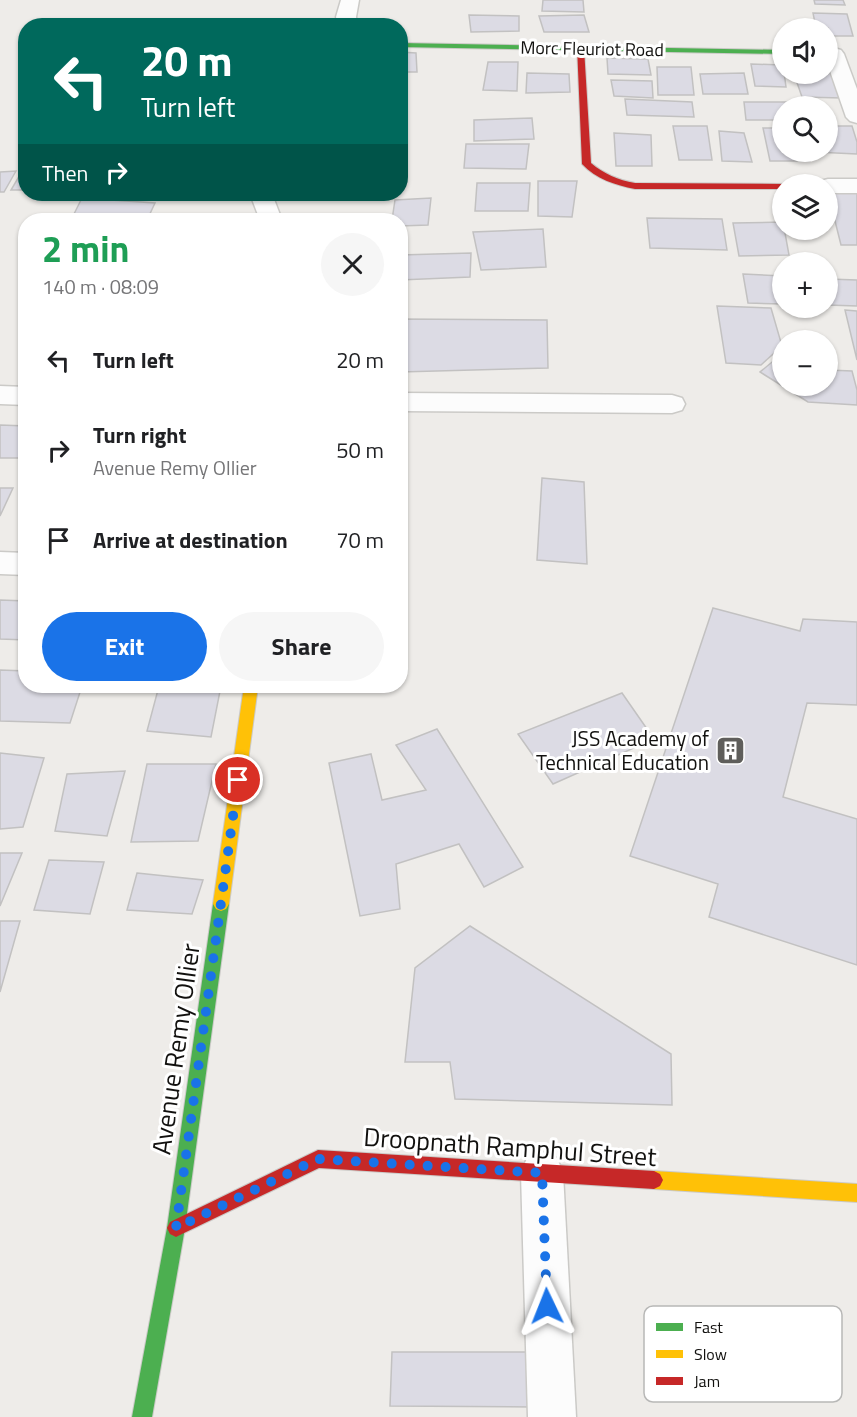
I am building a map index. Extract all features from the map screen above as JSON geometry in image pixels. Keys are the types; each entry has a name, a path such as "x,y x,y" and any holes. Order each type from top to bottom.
{"street":[{"path":"346,18 350,0"},
{"name":"Morc Fleuriot Road","path":"408,45 772,52"},
{"path":"580,48 587,164 601,177 616,183 636,186 772,186"},
{"path":"838,53 857,54"},
{"path":"838,70 857,117"},
{"path":"838,186 857,186"},
{"path":"0,395 18,396"},
{"path":"408,402 672,404"},
{"path":"0,563 18,564"},
{"name":"Avenue Remy Ollier","path":"142,1417 176,1228 250,693"},
{"name":"Droopnath Ramphul Street","path":"176,1228 318,1159 857,1193"},
{"path":"542,1173 552,1417"}],"building":[{"path":"543,0 583,0 584,12 542,11"},
{"path":"814,0 843,0 845,5 815,4"},
{"path":"813,13 847,14 853,36 838,36 838,18 814,18"},
{"path":"469,15 519,16 519,31 471,32"},
{"path":"584,15 589,32 544,32 539,16"},
{"path":"408,52 416,53 417,72 408,72"},
{"path":"607,58 648,59 651,75 608,74"},
{"path":"488,62 518,62 517,91 483,90"},
{"path":"751,64 772,65 772,84 786,84 786,87 755,86"},
{"path":"657,67 691,67 694,95 658,95"},
{"path":"527,73 569,74 570,92 526,93"},
{"path":"744,73 748,94 703,94 700,74"},
{"path":"611,80 652,81 653,98 614,96"},
{"path":"797,84 836,84 842,98 838,96 802,96"},
{"path":"625,99 692,102 694,117 627,115"},
{"path":"744,102 772,102 772,120 746,120"},
{"path":"532,118 534,139 474,141 474,120"},
{"path":"673,126 707,126 712,160 679,160"},
{"path":"838,126 852,126 857,142 857,154 838,153"},
{"path":"763,128 772,128 772,161 770,161"},
{"path":"719,131 744,133 752,162 722,161"},
{"path":"614,133 651,135 652,166 616,166"},
{"path":"466,144 529,144 526,169 464,168"},
{"path":"16,171 4,192 0,192 0,172"},
{"path":"18,178 18,190 11,190"},
{"path":"538,181 577,181 572,217 538,216"},
{"path":"477,183 530,183 528,211 475,211"},
{"path":"838,193 857,193 857,245 841,245 838,233"},
{"path":"431,198 428,225 408,226 408,213 393,213 395,201"},
{"path":"80,201 155,203 150,213 74,213"},
{"path":"647,218 722,219 727,250 650,248"},
{"path":"772,222 772,240 786,240 788,252 772,252 772,255 739,256 733,223"},
{"path":"543,229 546,267 481,270 473,232"},
{"path":"471,253 470,277 408,280 408,255"},
{"path":"743,274 772,275 772,304 748,303"},
{"path":"838,279 857,280 857,306 838,305"},
{"path":"717,306 771,308 772,318 777,330 772,330 772,355 761,365 726,363"},
{"path":"845,310 857,311 857,360"},
{"path":"408,319 547,320 548,368 408,372"},
{"path":"772,362 772,380 760,372"},
{"path":"838,370 852,371 857,390 857,405 808,402 798,396 838,396"},
{"path":"0,425 18,426 18,458 0,458"},
{"path":"542,478 584,482 587,564 537,560"},
{"path":"0,488 13,488 0,516"},
{"path":"0,600 18,601 18,640 0,639"},
{"name":"JSS Academy of Technical Education","path":"713,608 800,631 803,619 857,622 857,705 807,703 783,797 857,819 857,965 709,917 718,884 630,856"},
{"path":"0,670 18,671 18,693 80,693 70,723 0,721"},
{"path":"157,693 220,693 211,737 147,731"},
{"path":"622,693 654,739 553,784 518,734"},
{"path":"437,729 523,867 484,887 459,844 396,864 400,909 360,916 329,763 371,754 382,800 426,790 396,745"},
{"path":"0,753 44,758 23,827 0,829"},
{"path":"147,764 216,764 198,841 131,842"},
{"path":"125,771 107,836 55,831 67,774"},
{"path":"0,853 22,853 0,906"},
{"path":"49,860 104,862 90,914 34,910"},
{"path":"137,873 203,880 192,914 127,910"},
{"path":"0,921 20,921 0,992"},
{"path":"470,926 671,1054 672,1105 455,1099 450,1062 405,1062 415,968"},
{"path":"392,1352 530,1352 532,1407 390,1406"}],"traffic: fast":[{"path":"408,45 772,52"},
{"path":"142,1417 176,1228 221,904"}],"traffic: slow":[{"path":"221,904 250,693"},
{"path":"654,1180 857,1193"}],"traffic: jam":[{"path":"580,48 587,164 603,176 635,186 772,186"},
{"path":"176,1228 318,1159 654,1180"}],"place":[{"name":"JSS Academy of Technical Education","path":"730,751"}],"route":[{"path":"238,780 176,1228 318,1159 542,1173 547,1306"}]}
